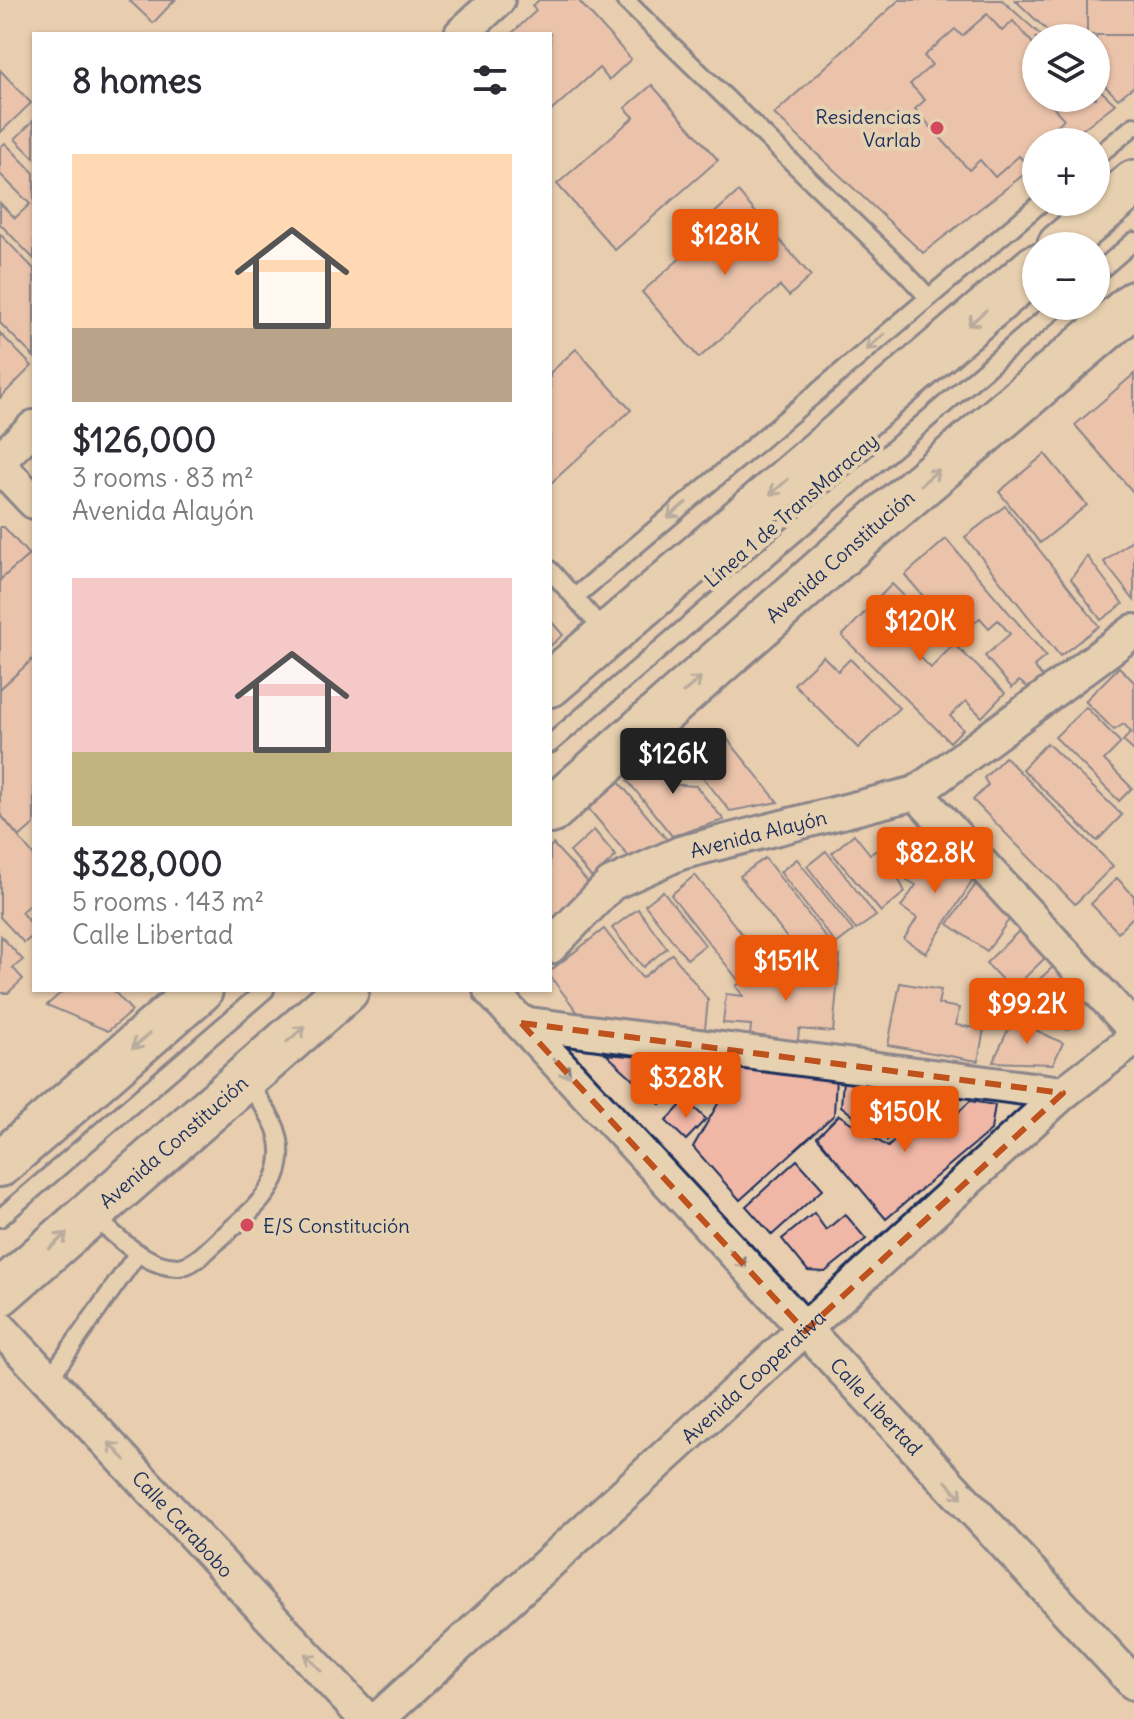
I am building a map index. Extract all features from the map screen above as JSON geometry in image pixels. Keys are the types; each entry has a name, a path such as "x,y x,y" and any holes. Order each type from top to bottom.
{"street":[{"path":"463,32 498,0"},
{"path":"1076,232 1134,183"},
{"path":"552,682 1022,279"},
{"name":"Avenida Constitución","path":"552,809 874,525 1134,304"},
{"path":"0,459 32,429"},
{"path":"0,466 32,500"},
{"name":"Avenida Alayón","path":"552,945 611,884 680,853 916,793 1134,631"},
{"path":"916,793 1134,1029"},
{"name":"Avenida Constitución","path":"0,1293 344,992"},
{"name":"Calle Libertad","path":"499,993 521,1023 1134,1683"},
{"path":"0,1164 182,998"},
{"path":"521,1023 1063,1093"},
{"name":"Avenida Cooperativa","path":"378,1719 1063,1093 1134,1039"},
{"name":"Calle Carabobo","path":"0,1328 366,1719"}],"lane":[{"path":"625,0 928,297"},
{"path":"1110,146 1134,126"},
{"path":"575,597 1025,216"},
{"path":"1110,262 1134,241"},
{"name":"Línea 1 de TransMaracay","path":"552,742 1043,320"},
{"path":"552,572 607,634"},
{"path":"0,1218 263,992"},
{"path":"89,1213 138,1253 156,1263 181,1267 196,1259 260,1204 273,1185 280,1158 276,1128 246,1079"},
{"path":"49,1379 138,1253"}],"highlighted area":[{"path":"521,1023 1063,1093 805,1331"}],"building":[{"path":"129,0 175,0 153,23"},
{"path":"539,0 578,0 631,59 609,80 599,68 552,110 552,32 513,32 536,11 532,6"},
{"name":"Residencias Varlab","path":"899,0 1002,0 1029,24 1022,24 1022,112 1105,112 1084,128 1022,128 1022,176 923,253 774,114"},
{"path":"1015,0 1134,0 1134,86 1118,99 1110,91 1110,24 1040,24"},
{"path":"1087,0 1134,0 1134,35 1110,35 1110,24 1087,24"},
{"path":"987,14 1002,31 1013,21 1022,31 1022,112 1058,112 1064,119 1054,128 1022,128 1022,159 1019,156 995,177 980,160 969,170 915,109 925,100 910,84 932,65 924,56 955,29 962,36"},
{"path":"0,70 31,103 0,133"},
{"path":"652,85 718,160 615,250 557,184 634,117 625,108"},
{"path":"32,122 32,156 15,139"},
{"path":"5,143 32,171 32,257 0,224 0,203 15,218 30,204 0,174 0,147"},
{"path":"738,192 811,276 789,296 780,286 699,358 642,292 719,224 711,216"},
{"path":"0,234 32,267 32,355 0,323"},
{"path":"0,333 32,366 0,398"},
{"path":"576,349 631,410 552,482 552,371"},
{"path":"1134,374 1134,493 1075,425"},
{"path":"1045,454 1087,505 1040,543 999,492"},
{"path":"1005,506 1099,626 1060,656 965,537"},
{"path":"0,527 4,527 29,555 0,580"},
{"path":"946,539 1046,656 1034,666 1044,679 1032,690 1019,681 1012,688 985,656 1010,634 998,620 989,628 980,618 958,637 905,575"},
{"path":"1132,540 1134,543 1134,600 1104,562"},
{"path":"29,555 32,558 32,660 0,689 0,580"},
{"path":"1087,556 1123,604 1101,620 1071,579"},
{"path":"892,584 938,630 916,653 931,668 954,644 1005,693 982,717 966,701 950,716 963,729 950,742 842,636"},
{"path":"552,622 563,635 552,644"},
{"path":"823,656 838,671 850,659 899,708 858,748 794,684"},
{"path":"32,660 32,826 19,837 0,814 0,689"},
{"path":"1119,667 1134,682 1134,751 1123,741 1131,732 1124,724 1114,730 1085,701"},
{"path":"1086,707 1121,743 1104,760 1132,788 1119,801 1055,737"},
{"path":"721,731 778,802 730,811 677,745 687,737 698,750"},
{"path":"1047,743 1122,815 1097,841 1022,769"},
{"path":"667,747 685,770 667,784 696,786 724,820 672,836 627,780"},
{"path":"1005,757 1113,866 1075,904 973,800 988,785 984,778"},
{"path":"619,782 668,841 629,857 588,808"},
{"path":"0,814 32,854 32,903 21,912 32,925 32,937 24,943 0,917"},
{"path":"594,830 616,856 592,878 570,852"},
{"path":"854,834 870,854 883,847 905,892 881,912 832,853"},
{"path":"930,844 977,874 926,953 904,939 917,918 901,907 916,885 907,880"},
{"path":"552,845 594,889 553,927 552,926"},
{"path":"826,851 876,916 856,930 807,866"},
{"path":"765,858 831,944 805,962 740,876"},
{"path":"797,859 853,931 836,944 780,872"},
{"path":"695,875 764,962 739,981 671,895"},
{"path":"1117,878 1134,896 1134,916 1118,932 1091,904"},
{"path":"976,884 1015,911 987,951 948,924"},
{"path":"663,891 705,945 687,959 645,905"},
{"path":"638,909 667,948 643,967 612,928"},
{"path":"604,929 642,978 672,954 708,1000 705,1029 579,1014 552,979 552,969"},
{"path":"1020,930 1046,957 1012,990 986,963"},
{"path":"1,936 23,960 13,968 23,979 8,993 0,993"},
{"path":"840,956 833,1032 799,1029 798,1041 750,1036 751,1025 723,1023 726,994 743,996 736,986 763,967 775,983 809,979 808,969"},
{"path":"1055,965 1070,980 1053,996 1077,1006 1068,1030 1022,1012 1032,986"},
{"path":"900,983 941,990 938,1004 959,1008 956,1025 984,1029 978,1061 888,1045"},
{"path":"62,992 115,992 132,1011 108,1031 47,1005"},
{"path":"1013,1019 1063,1043 1053,1064 993,1062"},
{"path":"606,1054 699,1062 660,1104"},
{"path":"738,1069 836,1076 834,1115 740,1200 693,1147"},
{"path":"843,1080 883,1081 880,1137 841,1106"},
{"path":"919,1087 920,1111 887,1140 885,1089"},
{"path":"686,1100 706,1119 686,1140 666,1121"},
{"path":"970,1101 995,1105 991,1130 886,1219 817,1137 839,1115 888,1147 925,1111 942,1128"},
{"path":"797,1160 823,1189 772,1235 746,1206"},
{"path":"814,1213 826,1230 845,1214 866,1239 825,1272 808,1271 782,1239"}],"place":[{"name":"Residencias Varlab","path":"937,128"},
{"name":"E/S Constitución","path":"247,1225"}]}
